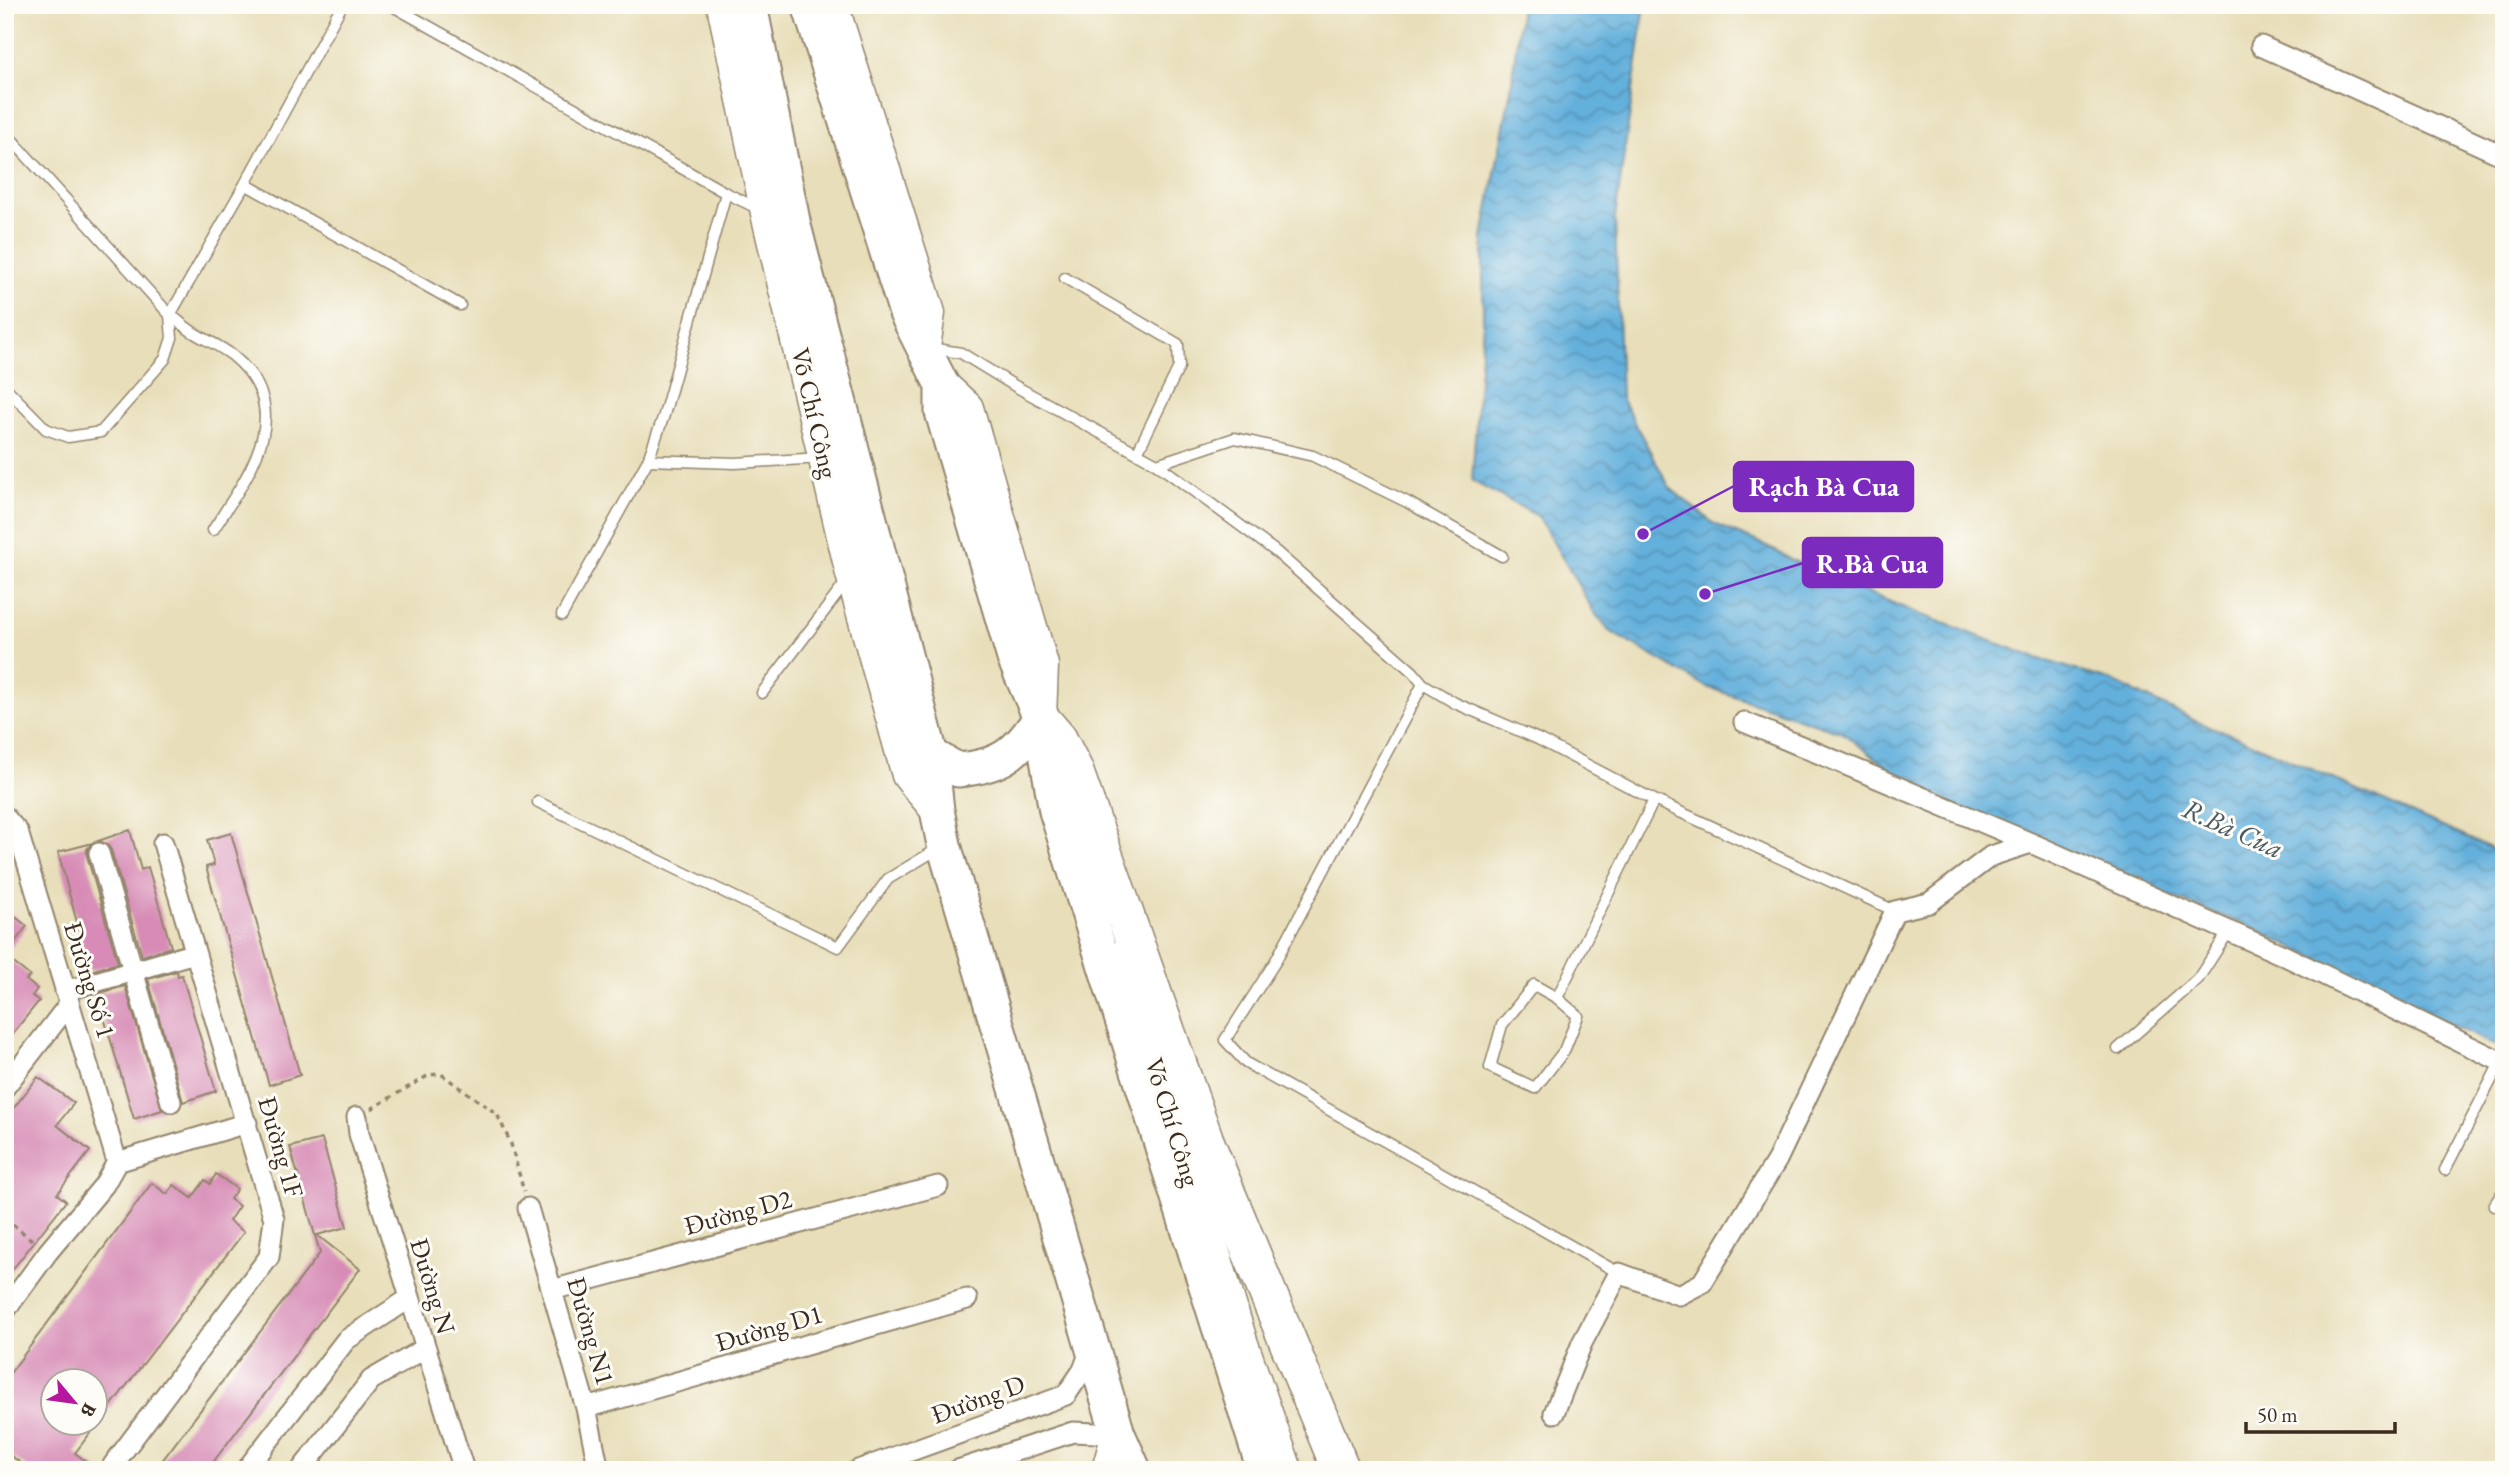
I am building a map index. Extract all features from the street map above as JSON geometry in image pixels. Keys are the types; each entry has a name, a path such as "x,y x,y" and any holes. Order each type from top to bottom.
{"highway":[{"name":"Võ Chí Công","path":"750,5 780,219 867,570 931,755 944,845 1118,1434 1134,1470"},
{"name":"Võ Chí Công","path":"809,5 906,313 942,385 942,413 1010,645 1040,718 1056,811 1264,1470"},
{"path":"931,755 958,770 994,762 1012,754 1040,718 1058,739 1074,770 1205,1141 1341,1470"},
{"path":"937,810 956,793 976,781 995,775 1028,771 1052,780"}],"main road":[{"name":"Võ Chí Công","path":"723,5 780,219"},
{"path":"832,5 929,313 924,347"},
{"name":"Võ Chí Công","path":"867,570 908,775 937,810"},
{"name":"Võ Chí Công","path":"1052,780 1065,790 1075,810 1241,1341 1286,1470"},
{"path":"1108,1470 1118,1434"}],"street":[{"path":"2260,46 2504,156"},
{"path":"1744,722 2031,843 2285,956 2502,1062"},
{"name":"Đường Số 1","path":"5,817 18,832 117,1161"},
{"path":"5,849 18,832"},
{"path":"1554,1413 1582,1343 1619,1273 1679,1295 1702,1283 1777,1160 1895,911 1929,903 1991,856 2031,843"},
{"name":"Đường 1F","path":"113,1465 269,1257 274,1219 163,844"},
{"path":"99,853 171,1102"},
{"path":"5,1087 67,998 133,971 195,953"},
{"name":"Đường N","path":"357,1117 359,1134 424,1349 464,1470"},
{"path":"5,1311 48,1252 104,1185 117,1161 247,1123"},
{"name":"Đường D2","path":"552,1290 938,1186"},
{"name":"Đường N1","path":"528,1208 586,1408 599,1470"},
{"path":"246,1470 346,1340 410,1298"},
{"name":"Đường D1","path":"586,1408 967,1299"},
{"name":"Đường D","path":"858,1470 1066,1395 1083,1370 1092,1348"},
{"path":"301,1470 371,1380 424,1349"},
{"path":"958,1470 1073,1432 1118,1434"}],"lane":[{"path":"5,387 46,429 68,437 100,432 165,359 172,338 170,315 342,5"},
{"path":"391,5 726,193 780,219"},
{"path":"5,132 170,315 233,356 260,388 266,406 263,436 247,478 213,530"},
{"path":"245,184 460,305"},
{"path":"562,615 648,460 664,415 726,193"},
{"path":"1065,278 1178,344 1179,367 1137,453"},
{"path":"924,347 961,353 1015,386 1157,464 1275,551 1413,672 1423,684 1455,703 1538,739 1654,800 1895,911"},
{"path":"1157,464 1235,438 1312,456 1407,502 1502,556"},
{"path":"648,460 735,463 840,456"},
{"path":"762,693 867,570"},
{"path":"1423,684 1275,962 1225,1040 1246,1063 1619,1273"},
{"path":"1558,998 1654,800"},
{"path":"538,802 838,947 888,879 944,845"},
{"path":"2118,1049 2198,979 2229,932"},
{"path":"1534,985 1558,998 1578,1016 1564,1051 1535,1088 1490,1067 1502,1025 1534,985"},
{"path":"2445,1170 2502,1062"},
{"path":"2494,1206 2504,1190"}],"path":[{"path":"357,1117 429,1075 441,1074 497,1114 511,1144 528,1208"},
{"path":"5,1218 48,1252"}],"water":[{"path":"1521,5 1645,5 1615,218 1621,398 1670,488 1714,524 1763,544 1796,562 1919,614 2037,658 2112,681 2198,722 2243,739 2504,854 2504,1050 2368,986 2256,929 2171,897 1924,792 1843,733 1707,687 1609,631 1594,612 1538,516 1472,481 1483,323 1483,236 1511,89"}],"building":[{"path":"130,830 141,870 148,867 171,947 142,956 111,850 107,844 98,841"},
{"path":"231,833 300,1075 269,1085 206,867 214,865 207,840"},
{"path":"93,843 87,849 87,856 118,963 90,971 58,852"},
{"path":"5,909 27,926 5,955"},
{"path":"5,956 30,976 26,980 37,989 32,996 39,1001 5,1043"},
{"path":"177,971 178,976 182,975 216,1091 183,1102 148,979"},
{"path":"125,986 162,1110 134,1119 97,994"},
{"path":"38,1077 74,1103 57,1125 90,1151 57,1194 66,1201 5,1279 5,1119"},
{"path":"322,1139 347,1227 317,1235 360,1269 207,1470 155,1470 320,1253 290,1147"},
{"path":"216,1174 237,1189 230,1199 239,1206 229,1221 244,1232 108,1410 108,1366 38,1366 38,1436 88,1436 75,1453 98,1470 30,1470 5,1451 5,1380 152,1183 167,1194 174,1185 192,1198 205,1180 210,1184"}],"place":[{"name":"Rạch Bà Cua","path":"1643,534"},
{"name":"R.Bà Cua","path":"1705,594"}]}
